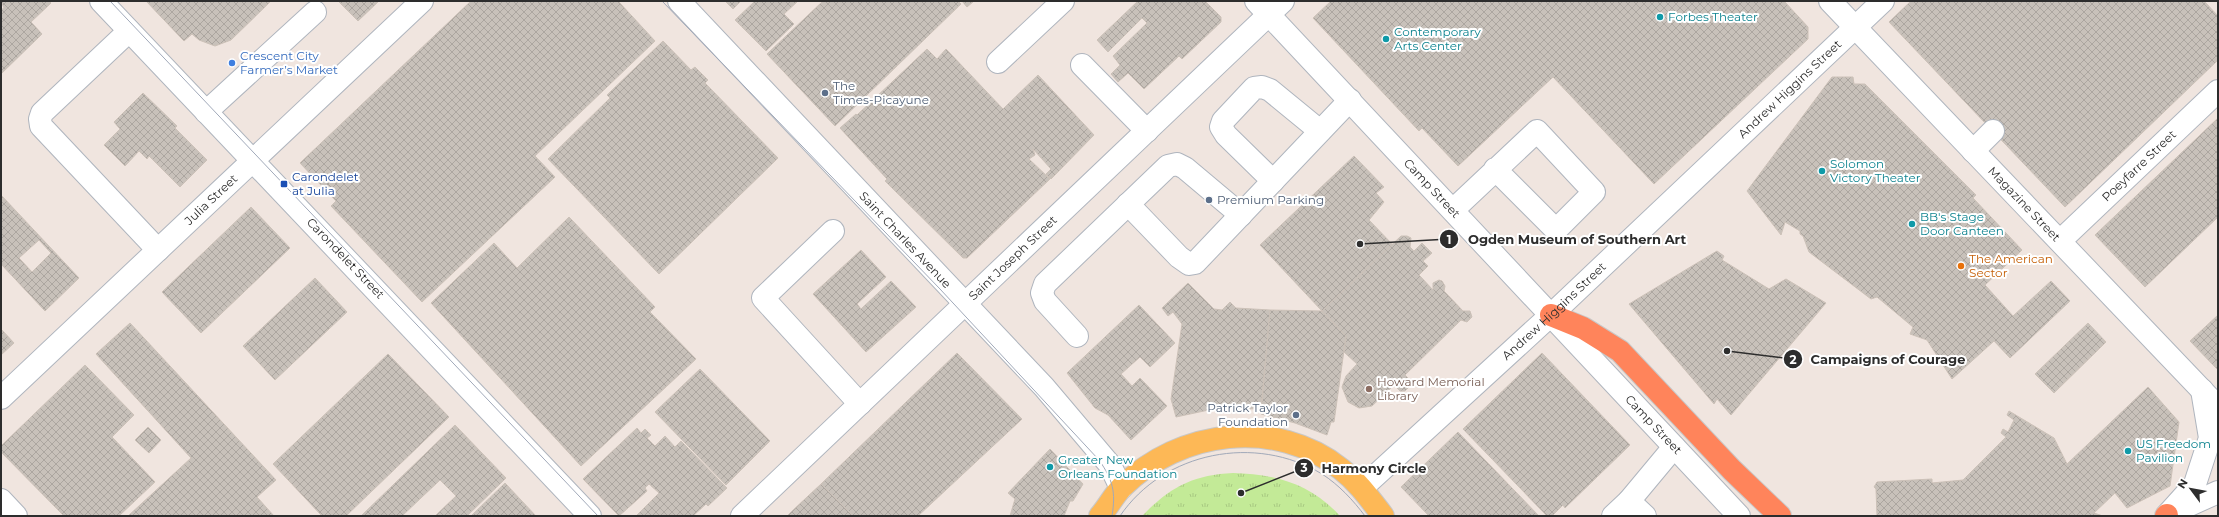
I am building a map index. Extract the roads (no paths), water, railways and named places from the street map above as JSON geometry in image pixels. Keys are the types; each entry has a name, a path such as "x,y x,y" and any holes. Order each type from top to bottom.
{"highway":[{"path":"1551,315 1583,328 1620,351 1732,470 1780,516"}],"main road":[{"path":"1100,516 1122,488 1144,468 1170,452 1198,442 1227,437 1257,437 1286,442 1314,453 1340,468 1362,488 1383,516"}],"street":[{"name":"Carondelet Street","path":"101,1 590,516"},
{"name":"Julia Street","path":"1,398 422,1"},
{"name":"Saint Charles Avenue","path":"679,1 1044,387 1105,458 1122,488"},
{"path":"998,62 1063,1"},
{"name":"Magazine Street","path":"1830,1 2218,407"},
{"name":"Andrew Higgins Street","path":"1362,488 1551,315 1883,1"},
{"name":"Saint Joseph Street","path":"742,516 1147,130 1269,6"},
{"name":"Camp Street","path":"1269,6 1350,100 1674,447 1735,515"},
{"path":"206,112 315,12"},
{"path":"129,31 42,113 40,119 41,126 158,250"},
{"path":"1082,65 1147,130"},
{"path":"1273,181 1226,135 1221,127 1223,121 1254,88 1262,87 1270,90 1320,132"},
{"name":"Poeyfarre Street","path":"2060,241 2218,91"},
{"path":"1128,204 1179,257 1189,264 1195,263 1350,100"},
{"path":"1453,210 1495,170 1537,131 1594,192 1556,230 1495,170"},
{"path":"1973,151 1993,131"},
{"path":"1077,336 1045,302 1042,293 1045,284 1168,166 1177,164 1185,168 1241,214"},
{"path":"833,231 763,298 860,404"},
{"path":"2167,516 2195,484 2210,438 2202,390"},
{"path":"1613,516 1629,501 1674,447"},
{"path":"2167,516 2218,492"},
{"path":"1,500 16,516"},
{"path":"1629,501 1645,516"}],"tram line":[{"path":"110,1 598,516"},
{"path":"662,1 940,289 1099,460 1108,474 1112,486 1114,500 1112,516"},
{"path":"1120,516 1139,494 1161,476 1186,464 1213,456 1241,453 1269,455 1296,462 1322,474 1345,493 1365,516"}],"place":[{"name":"Forbes Theater","path":"1660,17"},
{"name":"Contemporary Arts Center","path":"1386,39"},
{"name":"Crescent City Farmer’s Market","path":"232,63"},
{"name":"The Times-Picayune","path":"825,93"},
{"name":"Solomon Victory Theater","path":"1822,171"},
{"name":"Carondelet at Julia","path":"284,184"},
{"name":"Premium Parking","path":"1209,200"},
{"name":"BB's Stage Door Canteen","path":"1912,224"},
{"name":"Ogden Museum of Southern Art","path":"1360,244"},
{"name":"The American Sector","path":"1961,266"},
{"name":"Campaigns of Courage","path":"1727,351"},
{"name":"Howard Memorial Library","path":"1369,389"},
{"name":"Patrick Taylor Foundation","path":"1296,415"},
{"name":"US Freedom Pavilion","path":"2128,451"},
{"name":"Greater New Orleans Foundation","path":"1050,467"},
{"name":"Harmony Circle","path":"1241,493"}]}
